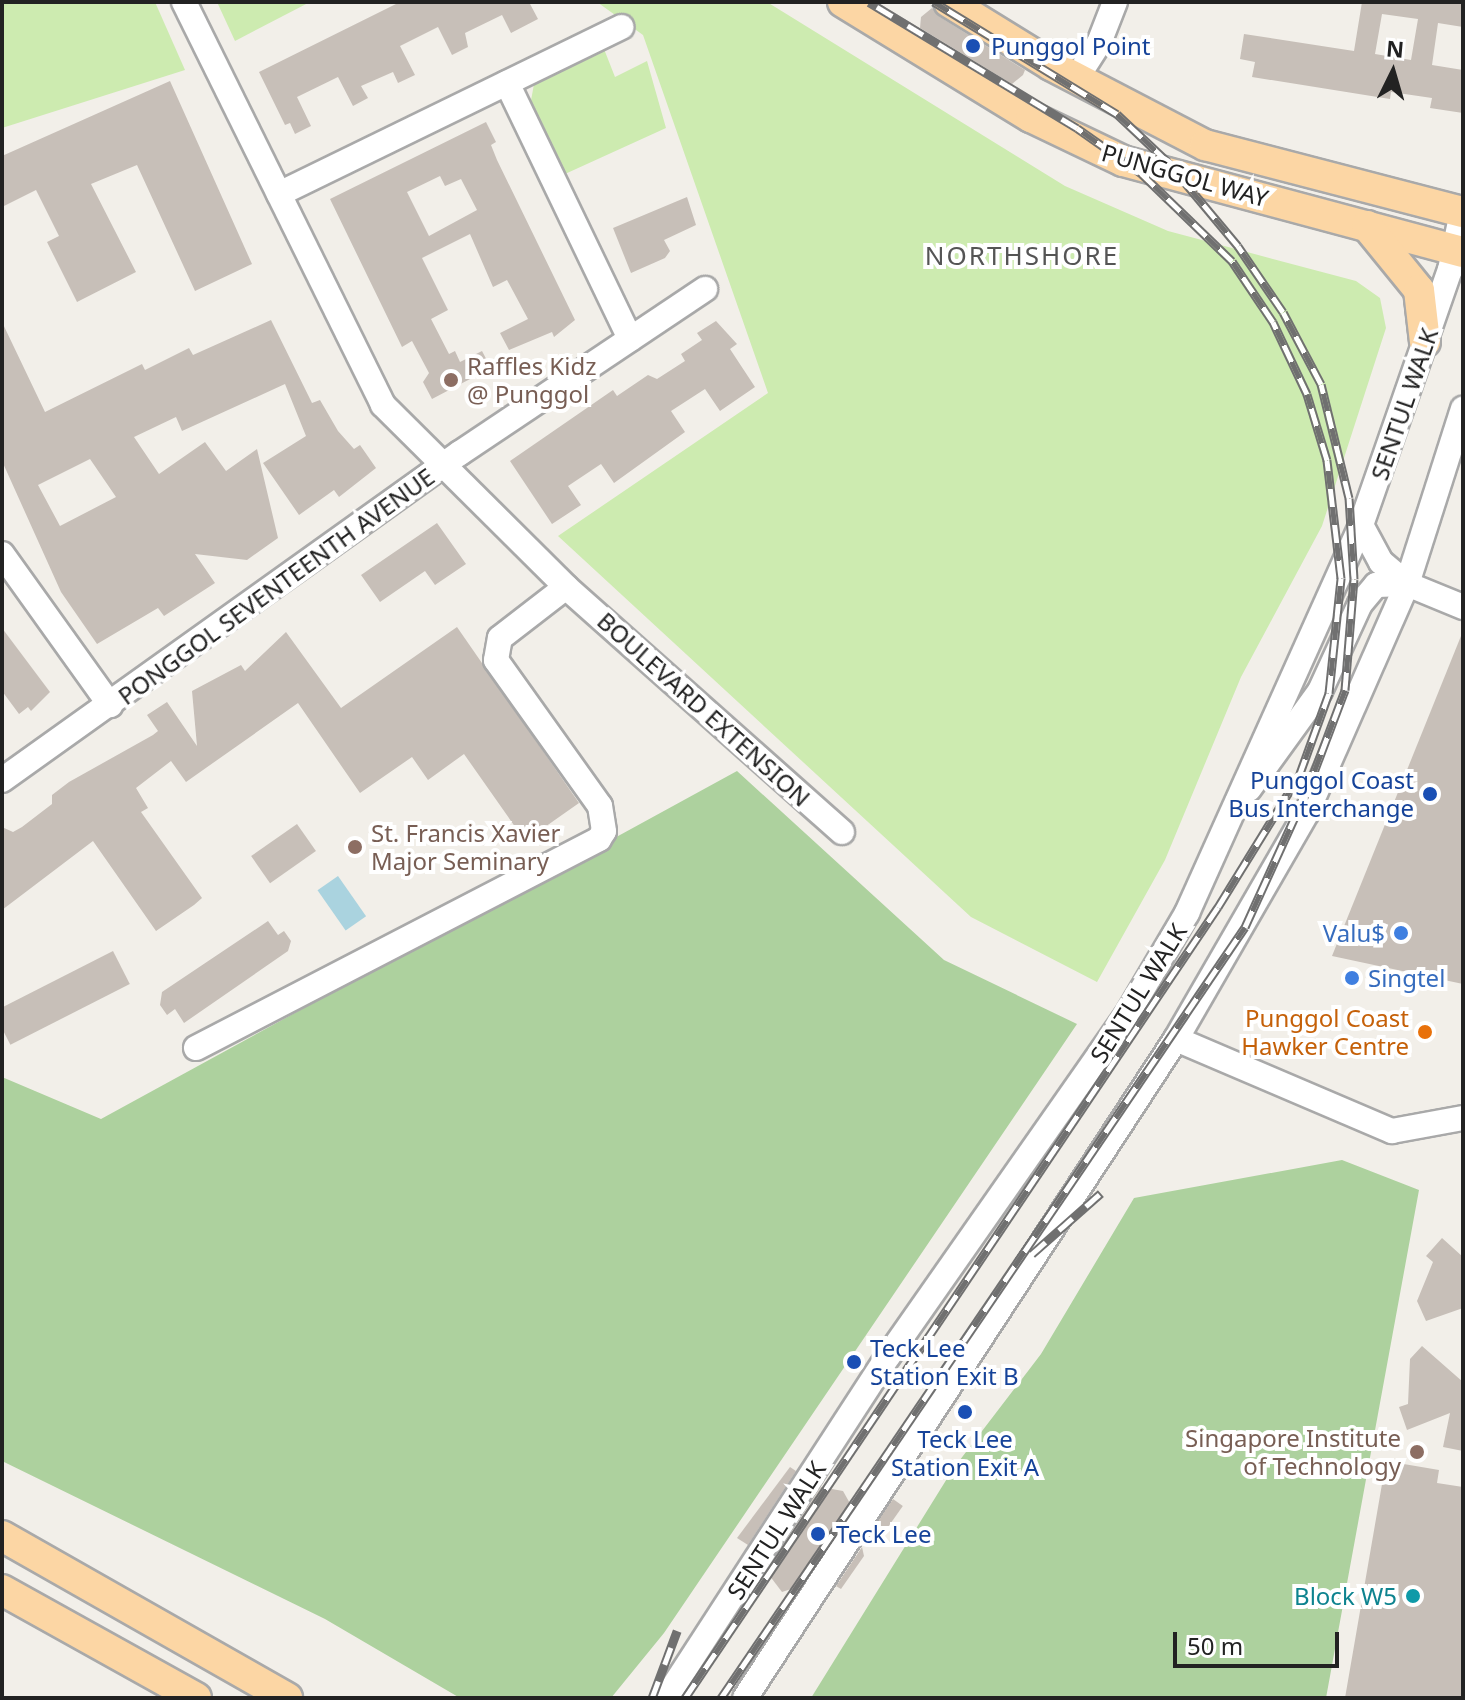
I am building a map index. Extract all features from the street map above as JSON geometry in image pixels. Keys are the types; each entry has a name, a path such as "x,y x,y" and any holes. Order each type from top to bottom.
{"main road":[{"name":"PUNGGOL WAY","path":"843,2 1031,117 1123,161 1459,251"},
{"name":"PUNGGOL WAY","path":"949,2 1076,79 1205,145 1462,212"},
{"path":"1367,226 1419,290 1425,342"},
{"path":"2,1536 287,1698"},
{"path":"2,1590 196,1698"}],"street":[{"name":"PONGGOL SEVENTEENTH AVENUE","path":"184,2 383,405 566,587"},
{"path":"1076,79 1099,43 1115,2"},
{"path":"279,194 621,27"},
{"path":"507,83 630,339"},
{"name":"SENTUL WALK","path":"666,1698 889,1355 1126,1017 1187,913 1242,797 1253,762 1361,525 1459,251 1462,212"},
{"name":"PONGGOL SEVENTEENTH AVENUE","path":"2,780 443,467 705,289"},
{"path":"745,1698 1176,1039 1307,812 1407,584 1463,409"},
{"path":"1361,525 1381,562 1407,584 1463,607"},
{"name":"PONGGOL SEVENTEENTH AVENUE","path":"2,554 110,705"},
{"path":"1242,797 1320,691 1360,604 1376,585 1407,584"},
{"path":"196,1048 599,839 604,831 600,806 496,660 500,638 566,587"},
{"name":"BOULEVARD EXTENSION","path":"566,587 842,832"},
{"path":"1176,1039 1392,1131 1463,1118"}],"green space":[{"path":"2,2 155,2 185,70 2,128"},
{"path":"217,2 310,2 235,41"},
{"path":"597,2 767,2 1065,186 1168,231 1356,281 1380,298 1386,328 1322,526 1241,677 1165,860 1097,982 971,917 558,536 768,393 643,35"},
{"path":"604,49 615,77 647,61 666,128 565,174 530,106 534,84"},
{"path":"737,771 944,960 1077,1024 664,1633 611,1698 460,1698 325,1619 2,1461 2,1077 101,1119"},
{"path":"1342,1160 1419,1190 1326,1698 811,1698 953,1469 1041,1354 1134,1198"}],"water":[{"path":"338,876 366,916 346,930 318,890"}],"building":[{"path":"400,2 529,2 538,19 511,33 502,15 465,33 468,47 452,55 438,27 400,46 415,75 398,83 393,72 361,86 368,98 353,106 338,77 297,97 311,126 295,134 290,123 285,125 259,72"},
{"path":"1362,2 1463,2 1463,27 1438,23 1432,65 1463,70 1463,113 1430,108 1432,98 1391,92 1390,99 1252,77 1255,62 1240,59 1244,34 1354,51","holes":["1382,14 1418,19 1411,60 1375,54"]},
{"path":"932,8 940,17 1025,70 1023,75 1012,84 920,28 921,17"},
{"path":"170,81 252,264 195,291 137,165 91,184 136,272 77,302 47,242 59,236 36,190 2,207 2,156"},
{"path":"486,122 496,142 491,145 497,160 575,320 554,337 552,332 509,350 500,333 528,319 507,280 493,287 470,234 422,258 448,310 431,319 449,354 455,351 460,362 482,351 491,368 432,399 423,382 429,373 412,341 402,347 330,199","holes":["440,176 445,186 461,179 477,210 429,236 407,192"]},
{"path":"687,197 696,225 664,240 670,251 665,258 631,273 613,228"},
{"path":"271,320 312,403 320,400 338,431 354,449 360,445 376,468 339,497 334,490 299,515 263,463 306,436 285,384 182,431 176,417 134,437 159,474 205,442 226,471 257,449 278,538 247,560 195,554 215,583 164,616 158,608 97,644 61,592 2,461 2,322 45,412 142,364 145,370 189,348 193,355","holes":["90,459 116,497 60,526 38,485"]},
{"path":"716,321 737,344 730,349 755,387 720,411 705,389 671,411 685,432 614,483 601,464 568,486 581,505 552,524 510,461 613,390 617,396 648,375 657,379 685,361 681,354 702,340 697,333"},
{"path":"437,523 466,564 435,585 425,571 380,602 361,575"},
{"path":"457,627 579,803 525,841 464,754 428,780 412,757 360,793 298,703 186,782 171,761 136,788 148,808 141,812 202,898 194,905 156,931 93,841 2,910 2,827 13,832 22,827 52,804 52,795 69,782 153,735 158,731 147,715 167,702 197,746 192,691 241,665 245,671 286,632 341,708"},
{"path":"2,628 50,692 31,711 28,707 19,714 2,691"},
{"path":"1463,631 1463,984 1332,956"},
{"path":"297,824 316,851 270,883 251,856"},
{"path":"268,921 278,935 284,931 291,941 288,951 184,1023 175,1009 167,1015 160,1005 162,992"},
{"path":"113,951 130,984 10,1045 2,1028 2,1008"},
{"path":"1442,1238 1463,1257 1463,1308 1426,1321 1417,1301 1433,1262 1426,1256"},
{"path":"1422,1346 1463,1382 1463,1451 1443,1447 1450,1413 1407,1430 1399,1407 1408,1404 1410,1359"},
{"name":"Block W5","path":"1386,1461 1439,1470 1437,1483 1463,1487 1463,1698 1345,1698"},
{"path":"790,1467 796,1471 748,1545 737,1538"},
{"path":"821,1487 843,1491 852,1507 800,1586 782,1592 766,1571"},
{"path":"893,1499 903,1506 876,1544 867,1537"},
{"path":"862,1547 864,1556 841,1589 836,1586"}],"railway":[{"path":"685,1698 1218,907 1299,776 1329,693 1341,578 1327,460 1307,394 1273,322 1232,261 1141,173 1077,128 869,2"},
{"path":"721,1698 1245,927 1308,788 1345,690 1354,579 1349,498 1321,384 1283,312 1238,246 1168,162 1117,114 934,2"},
{"path":"1032,1254 1101,1193"},
{"path":"652,1698 677,1631"}],"place":[{"name":"Punggol Point","path":"973,46"},
{"name":"Raffles Kidz @ Punggol","path":"451,380"},
{"name":"Punggol Coast Bus Interchange","path":"1430,794"},
{"name":"St. Francis Xavier Major Seminary","path":"355,847"},
{"name":"Valu$","path":"1401,933"},
{"name":"Singtel","path":"1352,978"},
{"name":"Punggol Coast Hawker Centre","path":"1425,1032"},
{"name":"Teck Lee Station Exit B","path":"854,1362"},
{"name":"Teck Lee Station Exit A","path":"965,1412"},
{"name":"Singapore Institute of Technology","path":"1417,1452"},
{"name":"Teck Lee","path":"818,1534"},
{"name":"Block W5","path":"1413,1596"}],"district":[{"name":"NORTHSHORE","path":"1022,256"}]}
